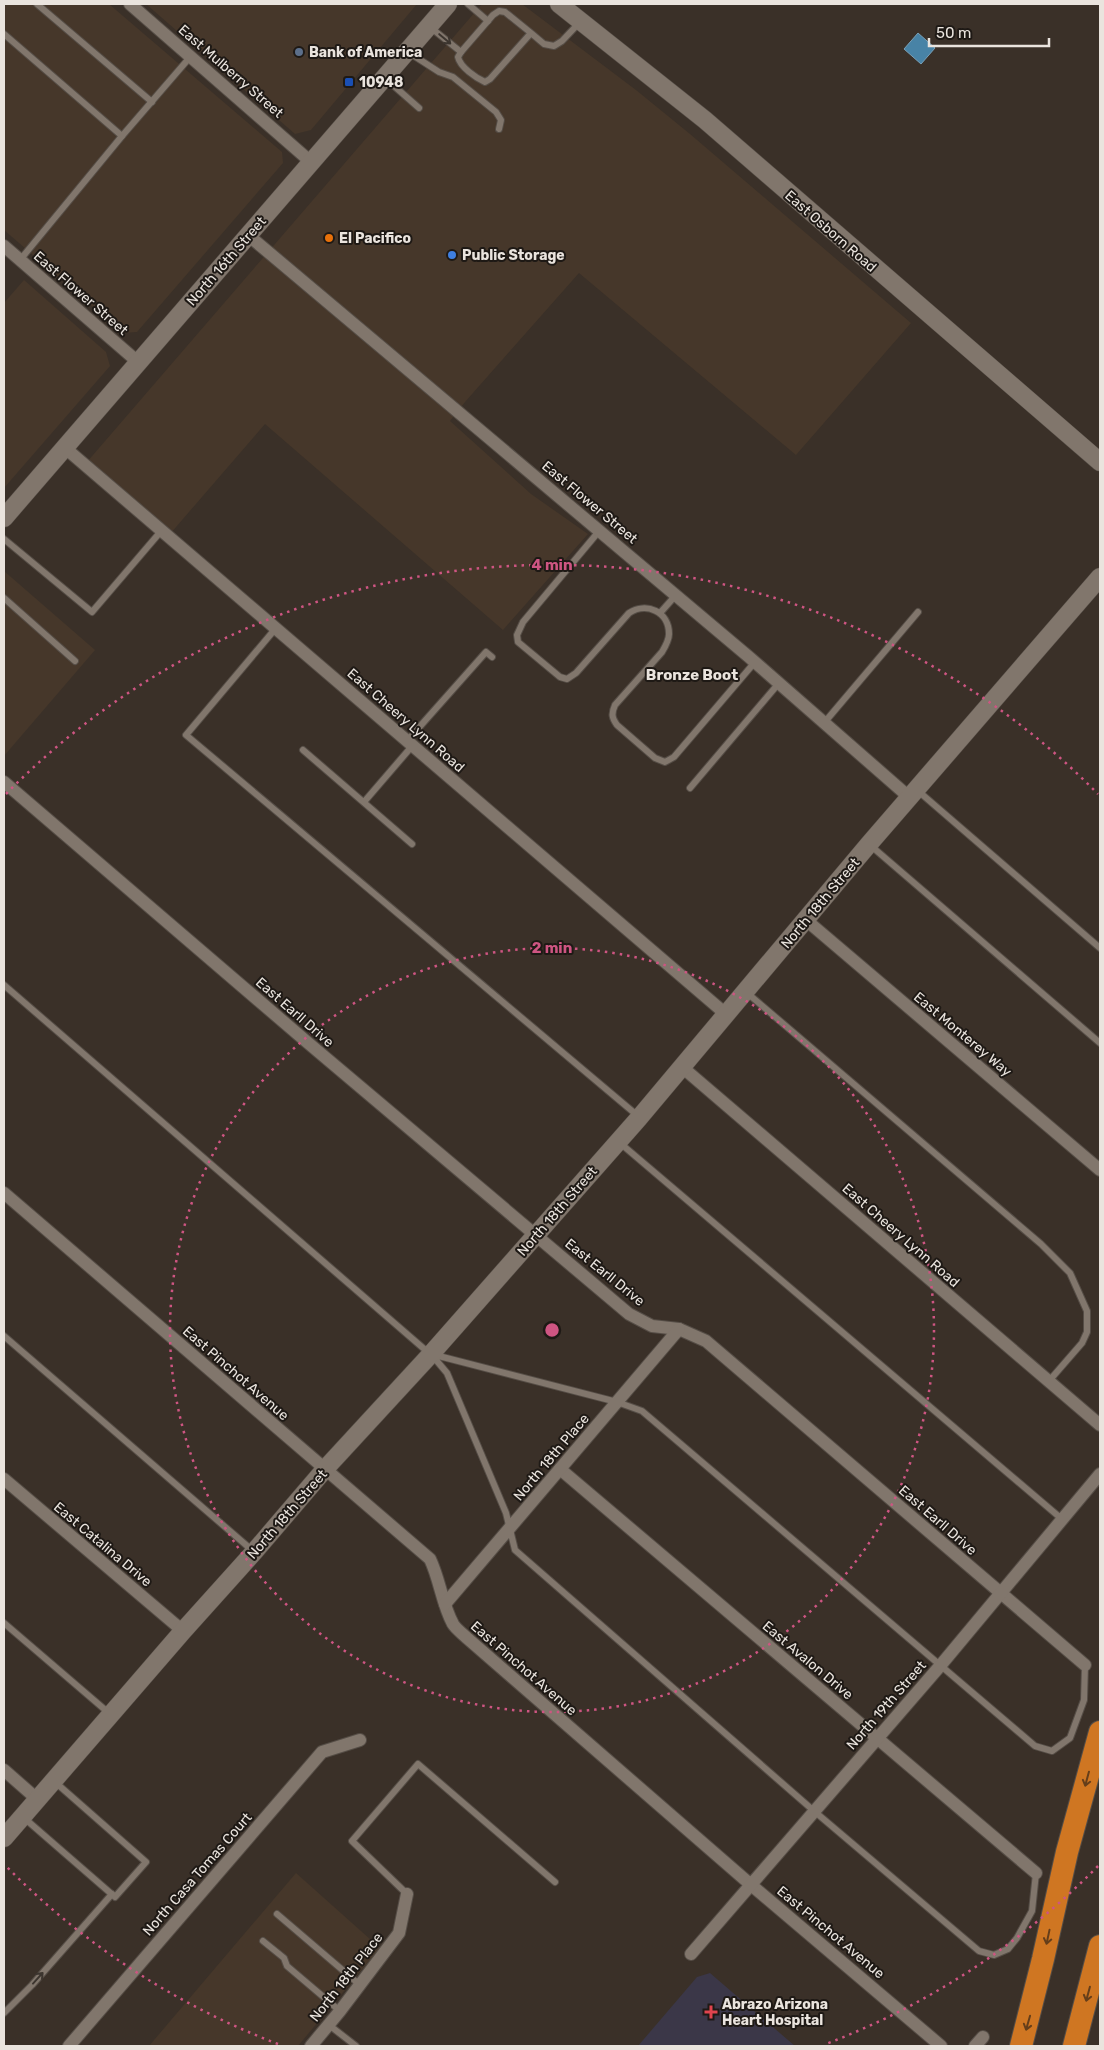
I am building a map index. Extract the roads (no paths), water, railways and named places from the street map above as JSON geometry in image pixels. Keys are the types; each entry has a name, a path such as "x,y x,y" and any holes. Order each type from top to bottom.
{"highway":[{"path":"1021,2046 1044,1959 1067,1852 1100,1732"},
{"path":"1074,2046 1100,1946"}],"street":[{"name":"East Mulberry Street","path":"130,4 311,162"},
{"name":"North 16th Street","path":"4,518 448,4"},
{"name":"East Osborn Road","path":"559,4 704,120 1100,462"},
{"name":"East Flower Street","path":"248,234 756,662 824,723 913,793"},
{"name":"East Flower Street","path":"4,246 138,362"},
{"name":"East Cheery Lynn Road","path":"64,447 727,1015"},
{"name":"North 18th Street","path":"4,1838 325,1469 431,1354 640,1118 869,844 1100,577"},
{"name":"East Earll Drive","path":"4,782 629,1314 652,1326 679,1328 706,1341 1085,1666"},
{"name":"East Monterey Way","path":"806,920 1100,1170"},
{"name":"East Cheery Lynn Road","path":"682,1067 1100,1425"},
{"name":"East Pinchot Avenue","path":"4,1193 430,1560 438,1574 445,1604 454,1625 467,1638 750,1884 942,2046"},
{"name":"North 18th Place","path":"445,1604 510,1530 679,1328"},
{"name":"East Avalon Drive","path":"560,1469 1036,1873"},
{"name":"North 19th Street","path":"691,1954 940,1666 1100,1474"},
{"name":"East Catalina Drive","path":"4,1479 183,1631"},
{"name":"North Casa Tomas Court","path":"70,2046 322,1752 360,1740"},
{"path":"4,1770 37,1799"},
{"name":"North 18th Place","path":"311,2046 399,1933 407,1894"}],"lane":[{"path":"37,4 152,102"},
{"path":"468,4 488,21"},
{"path":"531,33 490,79 485,82 459,62 458,57 461,52 499,11 505,12 531,33 544,44 554,46 562,41 580,21"},
{"path":"429,26 461,52"},
{"path":"4,34 122,136"},
{"path":"407,51 439,72 453,77 496,112 501,120 499,129"},
{"path":"20,260 191,56"},
{"path":"384,78 419,108"},
{"path":"4,539 92,612 162,530"},
{"path":"600,530 523,622 517,635 518,642 560,677 567,679 576,673 629,613 643,608 652,608 660,613 670,636 667,644 615,705 612,712 613,719 617,725 656,758 666,762 674,757 756,662"},
{"path":"660,613 676,595"},
{"path":"4,598 75,661"},
{"path":"824,723 918,612"},
{"path":"276,628 186,735 640,1118"},
{"path":"364,802 410,743 486,652 492,658"},
{"path":"690,788 779,683"},
{"path":"303,750 412,844"},
{"path":"913,793 1100,948"},
{"path":"869,844 1100,1043"},
{"path":"4,985 431,1354 447,1373 506,1513 515,1550 814,1810 979,1951 994,1955 1008,1949 1017,1938 1032,1910 1036,1873"},
{"path":"746,992 1041,1244 1070,1273 1087,1311 1087,1332 1082,1343 1049,1381"},
{"path":"618,1141 1063,1520"},
{"path":"4,1336 254,1552"},
{"path":"431,1354 617,1402 642,1411 1035,1746 1052,1751 1070,1738 1084,1700 1085,1666"},
{"path":"4,1623 111,1715"},
{"path":"407,1894 352,1841 418,1764 555,1882"},
{"path":"22,1816 116,1897 146,1862 54,1781"},
{"path":"4,2013 32,1985 112,1894"},
{"path":"277,1914 360,1985"},
{"path":"263,1941 284,1958 287,1966 340,2011"},
{"path":"328,2025 356,2046"}],"water":[{"path":"918,33 935,48 921,64 904,49"}],"place":[{"name":"Bank of America","path":"299,52"},
{"name":"10948","path":"349,82"},
{"name":"El Pacifico","path":"329,238"},
{"name":"Public Storage","path":"452,255"},
{"name":"Abrazo Arizona Heart Hospital","path":"711,2012"}],"district":[{"name":"Bronze Boot","path":"692,675"}]}
